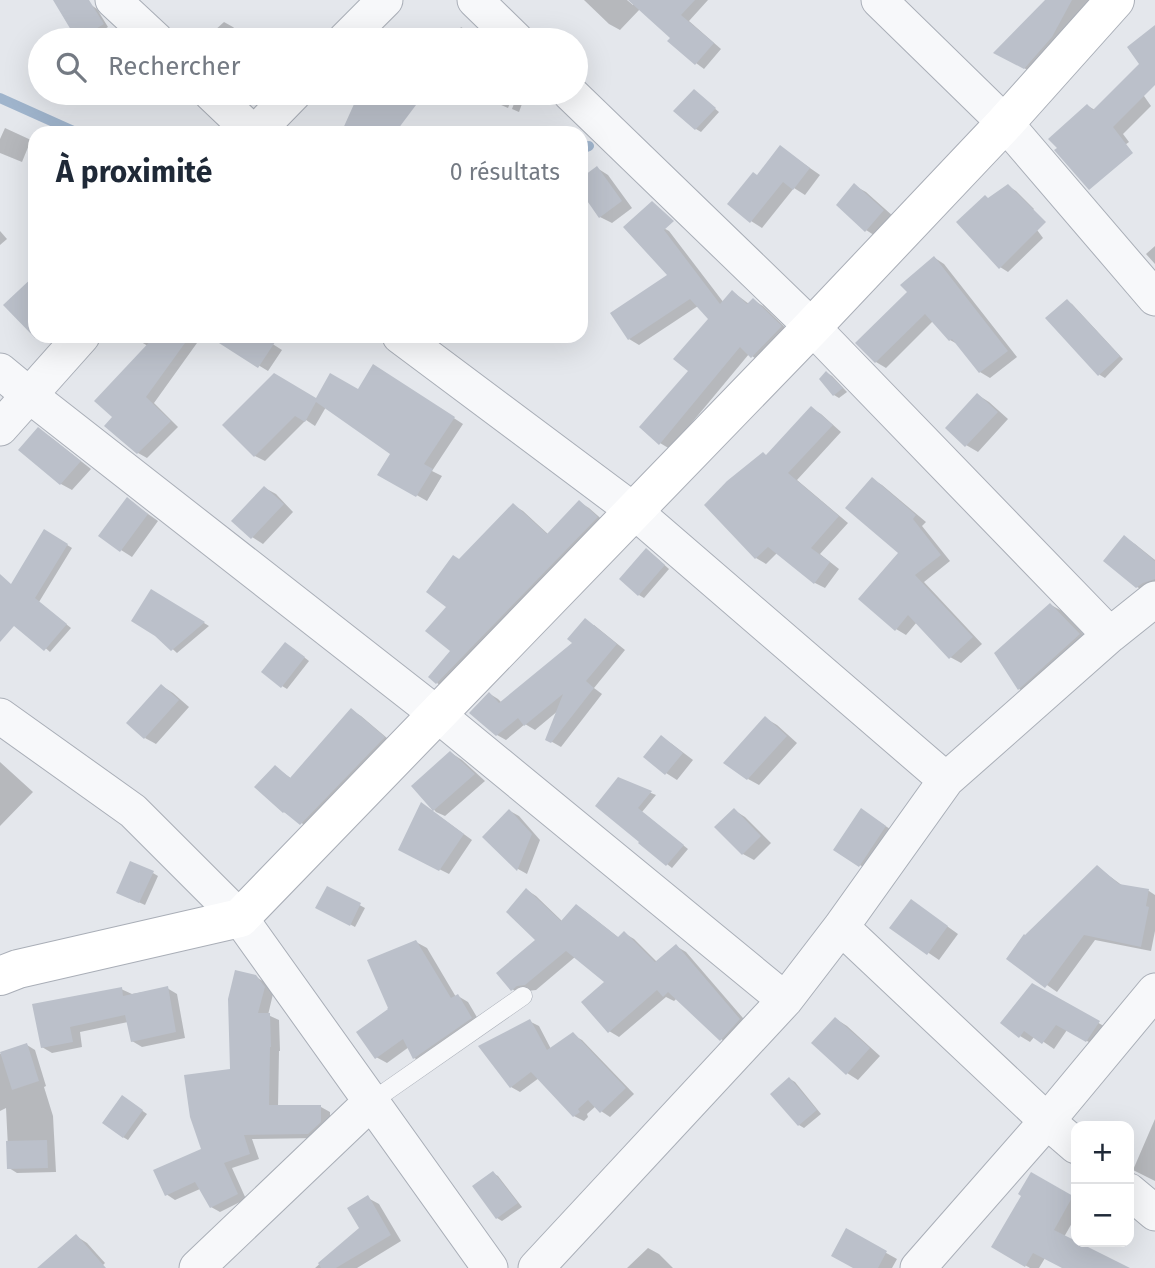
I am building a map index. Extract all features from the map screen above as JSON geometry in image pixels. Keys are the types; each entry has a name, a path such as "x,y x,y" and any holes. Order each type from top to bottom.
{"street":[{"path":"113,0 143,28"},
{"path":"357,28 384,0"},
{"path":"475,0 504,28"},
{"path":"879,0 1005,123 1155,298"},
{"path":"0,976 18,969 240,918 812,327 1005,123 1115,0"},
{"path":"224,105 246,126"},
{"path":"261,126 282,105"},
{"path":"582,105 812,327 1110,635"},
{"path":"0,428 76,343"},
{"path":"409,343 634,511 946,780"},
{"path":"0,370 438,715 785,1000"},
{"path":"536,1268 785,1000 841,928 946,780 1110,635 1155,599"},
{"path":"0,716 133,811 240,918 490,1268"},
{"path":"841,928 1071,1142"},
{"path":"918,1268 1047,1121 1155,991"},
{"path":"197,1268 371,1102"},
{"path":"1134,1195 1155,1213"}],"lane":[{"path":"371,1102 523,996"}],"building":[{"path":"53,0 89,0 104,24 97,28 70,28"},
{"path":"628,0 695,0 681,15 714,43 695,65 667,41 670,38"},
{"path":"1045,0 1072,0 1052,37 1024,69 993,53"},
{"path":"1155,25 1155,85 1113,127 1133,153 1089,190 1054,150 1057,148 1048,139 1087,104 1093,110 1139,64 1127,47"},
{"path":"694,89 716,108 695,130 673,111"},
{"path":"354,105 416,105 400,126 344,126"},
{"path":"780,145 810,168 793,190 783,182 750,223 727,204 753,172 757,175"},
{"path":"597,166 622,201 599,218 588,202 588,173"},
{"path":"854,183 884,210 865,232 836,205"},
{"path":"1008,184 1046,222 999,269 956,222 985,195 988,198"},
{"path":"652,201 674,221 664,230 720,304 732,290 747,304 753,298 782,326 751,358 740,347 659,445 639,427 688,371 673,359 708,319 690,299 628,340 610,313 667,275 623,227"},
{"path":"934,256 1008,351 979,373 952,339 949,341 925,314 875,363 855,343 907,292 900,285"},
{"path":"28,282 28,331 3,305"},
{"path":"1067,299 1120,356 1098,376 1045,318"},
{"path":"148,343 185,343 146,397 171,421 137,454 104,426 112,417 94,401"},
{"path":"219,343 274,343 258,368"},
{"path":"373,364 455,417 424,464 433,469 416,497 377,475 390,454 316,402 305,422 295,416 254,457 222,425 274,373 316,398 330,373 358,389"},
{"path":"826,371 843,388 833,396 819,379"},
{"path":"977,393 998,412 965,447 945,428"},
{"path":"811,406 833,425 788,473 839,516 811,548 830,562 814,584 768,547 755,559 704,505 727,481 763,452 766,455"},
{"path":"38,427 81,461 60,485 18,450"},
{"path":"872,477 916,515 913,519 941,555 915,575 973,637 949,659 908,615 895,631 858,599 898,553 845,508"},
{"path":"264,486 284,504 251,539 231,521"},
{"path":"127,497 148,514 120,552 98,536"},
{"path":"579,500 598,517 436,684 428,677 450,651 425,631 446,607 426,592 453,555 459,559 513,503 547,534"},
{"path":"44,529 68,544 35,598 67,624 44,651 14,626 0,642 0,574 11,584"},
{"path":"1124,535 1155,561 1155,579 1136,588 1103,561"},
{"path":"646,548 665,565 638,596 619,579"},
{"path":"151,589 205,622 171,651 155,636 131,621"},
{"path":"1050,603 1080,634 1018,690 994,653"},
{"path":"585,618 617,644 586,681 594,688 551,743 545,740 563,694 524,726 518,718 496,736 469,713 489,692 499,703 572,643 567,639"},
{"path":"285,642 305,657 281,688 261,672"},
{"path":"161,684 179,700 144,739 126,723"},
{"path":"351,708 385,737 300,825 254,787 275,765 290,778"},
{"path":"765,716 787,736 747,780 723,763"},
{"path":"661,735 683,753 665,775 643,757"},
{"path":"450,751 475,774 433,811 411,786"},
{"path":"618,777 652,791 638,808 684,845 666,866 595,806"},
{"path":"421,802 464,834 439,871 398,850"},
{"path":"734,808 761,836 742,855 714,827"},
{"path":"861,808 886,826 859,867 833,850"},
{"path":"509,809 532,834 517,871 482,837"},
{"path":"130,861 154,871 139,903 116,893"},
{"path":"1097,865 1119,884 1149,889 1146,906 1149,907 1141,947 1084,935 1045,988 1006,959 1024,934"},
{"path":"327,886 361,903 350,926 315,908"},
{"path":"526,888 561,921 576,904 618,937 624,931 655,962 676,944 740,1019 720,1041 668,992 663,997 657,990 608,1033 581,1002 604,982 566,951 525,985 517,986 511,991 496,973 535,940 506,912"},
{"path":"911,899 948,926 927,955 889,928"},
{"path":"416,940 451,998 458,994 472,1018 413,1059 403,1039 375,1059 356,1032 388,1008 367,960"},
{"path":"235,970 256,975 265,987 258,1013 270,1013 269,1105 321,1105 321,1122 308,1134 244,1135 250,1154 224,1163 238,1194 210,1208 195,1182 165,1196 153,1170 201,1149 190,1117 184,1075 230,1069 228,999"},
{"path":"1032,983 1100,1021 1086,1042 1056,1025 1042,1044 1024,1031 1019,1038 1000,1023"},
{"path":"168,986 176,1032 131,1042 125,1015 70,1027 73,1042 41,1048 32,1004 122,987 123,996"},
{"path":"835,1017 870,1048 846,1075 811,1043"},
{"path":"530,1019 547,1050 573,1032 626,1088 600,1113 588,1100 573,1117 531,1072 510,1088 478,1046"},
{"path":"27,1043 39,1081 12,1090 0,1052"},
{"path":"789,1077 817,1110 798,1126 770,1094"},
{"path":"122,1095 143,1110 123,1138 102,1123"},
{"path":"47,1140 48,1168 7,1169 6,1141"},
{"path":"493,1171 518,1203 496,1219 472,1186"},
{"path":"1031,1172 1071,1195 1054,1230 1071,1238 1071,1247 1088,1247 1130,1268 1062,1268 1033,1253 1025,1267 991,1247 1021,1196 1018,1194"},
{"path":"368,1195 391,1235 336,1268 321,1268 318,1263 359,1228 347,1208"},
{"path":"846,1228 887,1251 878,1268 853,1268 831,1256"},
{"path":"76,1234 106,1268 37,1268"}],"waterway":[{"path":"0,98 62,126"}]}
